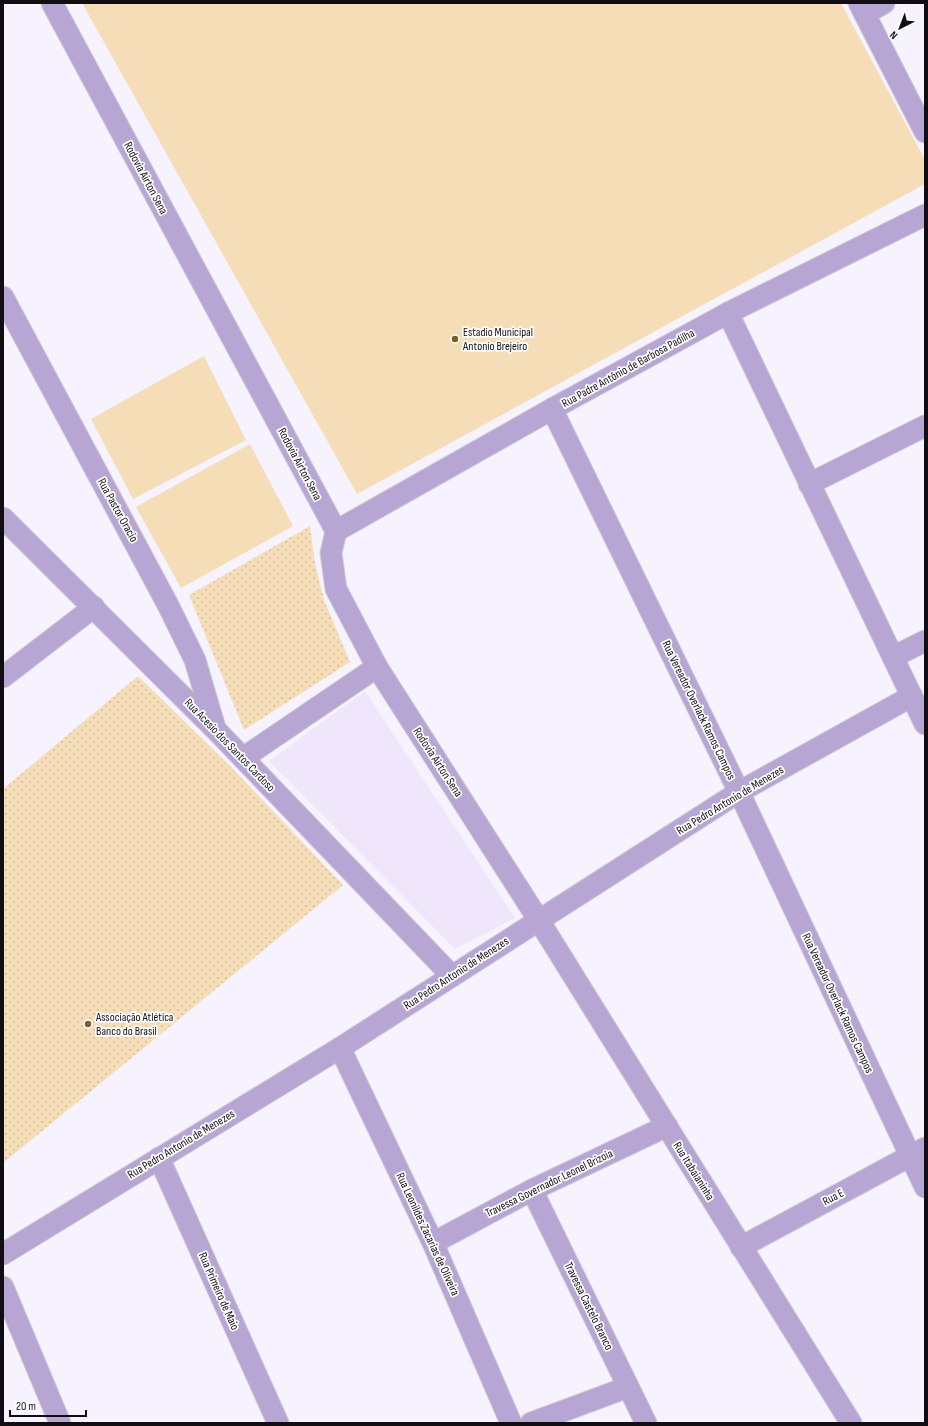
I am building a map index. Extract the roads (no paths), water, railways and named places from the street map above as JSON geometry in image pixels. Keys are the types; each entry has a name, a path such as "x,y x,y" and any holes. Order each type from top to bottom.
{"street":[{"name":"Rodovia Airton Sena","path":"52,3 336,531 331,553 336,589 377,667 538,919"},
{"path":"884,3 862,9 925,132"},
{"name":"Rua Padre Antônio de Barbosa Padilha","path":"336,531 552,409 728,313 925,215"},
{"name":"Rua Pastor Oracio","path":"3,298 168,605 195,660 216,730"},
{"path":"728,313 925,724"},
{"name":"Rua Vereador Overlack Ramos Campos","path":"552,409 739,792 918,1152 925,1186"},
{"path":"809,484 925,426"},
{"name":"Rua Acesio dos Santos Cardoso","path":"3,518 216,730 452,976"},
{"path":"3,677 94,607"},
{"path":"893,657 925,641"},
{"path":"243,758 377,667"},
{"name":"Rua Pedro Antonio de Menezes","path":"3,1254 340,1048 538,919 739,792 912,696"},
{"name":"Rua Itabaianinha","path":"538,919 851,1423"},
{"name":"Rua Leonildes Zacarias de Oliveira","path":"340,1048 433,1243 511,1423"},
{"name":"Travessa Governador Leonel Brizoia","path":"433,1243 532,1190 666,1126"},
{"name":"Rua E","path":"741,1247 918,1152"},
{"name":"Rua Primeiro de Maio","path":"159,1158 278,1423"},
{"name":"Travessa Castelo Branco","path":"532,1190 646,1423"},
{"path":"3,1287 60,1423"},
{"path":"531,1423 628,1387"}],"place":[{"name":"Estadio Municipal Antonio Brejeiro","path":"455,339"},
{"name":"Associação Atlética Banco do Brasil","path":"88,1024"}]}
